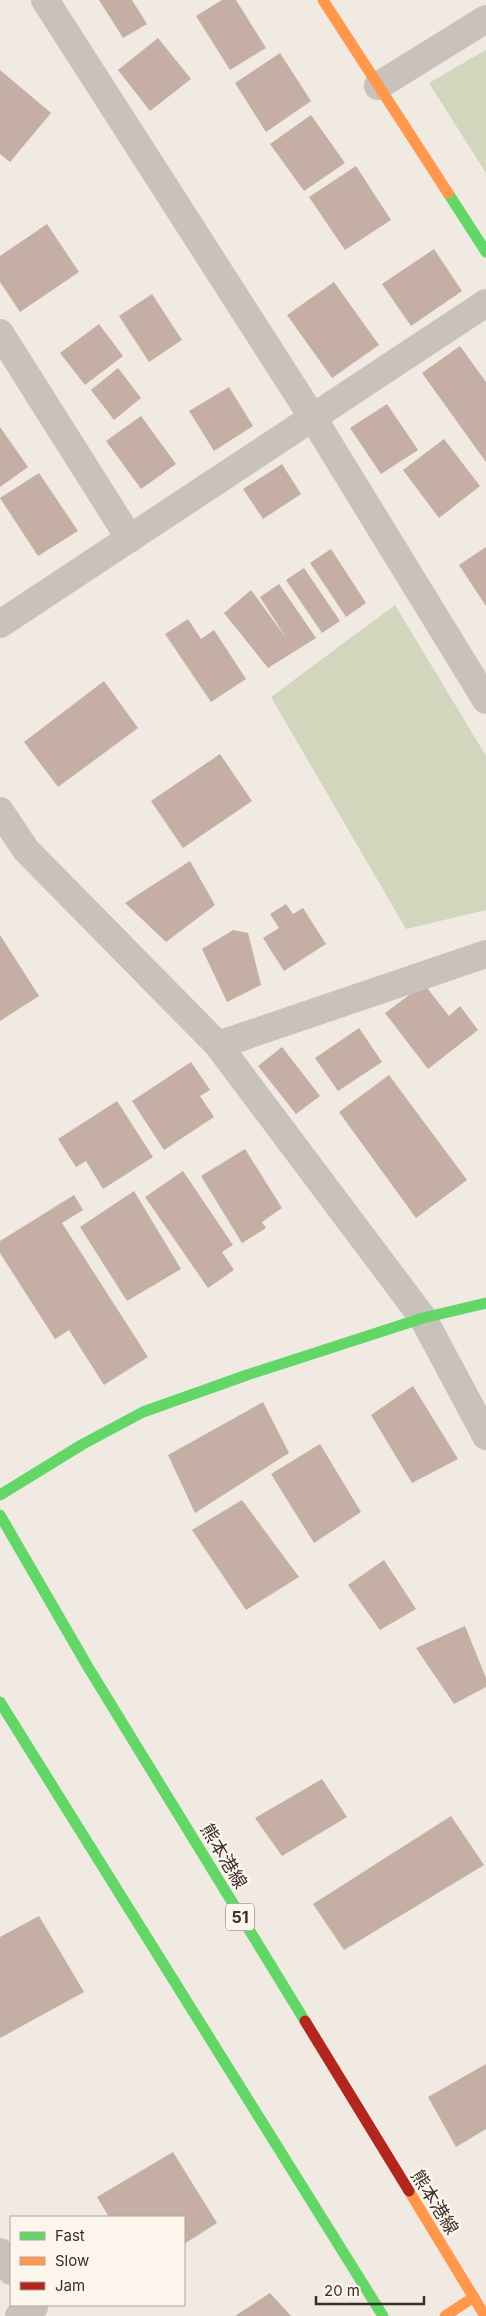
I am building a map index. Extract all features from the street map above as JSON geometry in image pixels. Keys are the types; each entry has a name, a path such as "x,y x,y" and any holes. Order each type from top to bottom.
{"main road":[{"path":"323,0 486,252"},
{"path":"0,1495 83,1444 142,1412 247,1375 423,1318 486,1303"},
{"name":"熊本港線","path":"0,1515 88,1667 481,2301"},
{"path":"0,1702 383,2316"},
{"path":"445,2316 481,2301"}],"street":[{"path":"44,0 313,418 486,700"},
{"path":"378,86 486,19"},
{"path":"0,624 486,303"},
{"path":"0,333 130,538"},
{"path":"0,811 26,850 218,1045 423,1318 486,1436"},
{"path":"218,1045 486,954"},
{"path":"0,2252 10,2268"}],"green space":[{"path":"486,50 486,173 429,83"},
{"path":"395,605 486,756 486,910 406,929 271,697"}],"building":[{"path":"99,0 132,0 147,24 123,38"},
{"path":"222,0 236,0 266,48 230,70 196,16"},
{"path":"158,38 191,79 150,111 118,70"},
{"path":"280,53 311,101 266,132 235,83"},
{"path":"0,70 51,113 10,162 0,154"},
{"path":"311,115 345,163 304,191 270,144"},
{"path":"356,166 391,220 345,250 309,197"},
{"path":"47,224 79,272 20,312 0,282 0,256"},
{"path":"434,249 462,291 411,326 382,284"},
{"path":"334,282 379,345 332,378 287,315"},
{"path":"152,294 182,340 149,362 119,316"},
{"path":"99,324 123,356 85,385 60,353"},
{"path":"460,346 486,382 486,462 422,373"},
{"path":"118,368 141,398 114,420 91,390"},
{"path":"229,387 253,426 214,451 189,411"},
{"path":"387,404 418,450 381,474 350,428"},
{"path":"141,416 176,464 141,489 106,441"},
{"path":"0,427 28,467 0,487"},
{"path":"444,439 480,486 439,518 403,470"},
{"path":"282,464 301,494 263,519 243,489"},
{"path":"39,473 78,531 38,556 0,498"},
{"path":"486,547 486,606 459,565"},
{"path":"331,549 366,603 346,617 310,563"},
{"path":"304,568 340,621 322,633 286,580"},
{"path":"279,584 316,638 268,668 224,613 251,590 287,639 260,597"},
{"path":"188,619 201,639 214,630 246,679 211,702 165,634"},
{"path":"104,681 138,728 58,787 24,742"},
{"path":"220,754 252,801 183,848 151,801"},
{"path":"190,861 215,905 166,942 125,903"},
{"path":"286,904 293,914 303,908 326,944 284,971 263,938 279,928 270,914"},
{"path":"233,930 248,933 261,985 227,1002 202,949"},
{"path":"0,935 39,996 0,1021"},
{"path":"424,984 449,1016 460,1006 478,1030 428,1069 385,1013"},
{"path":"359,1028 382,1062 338,1091 315,1058"},
{"path":"282,1047 320,1096 296,1114 258,1066"},
{"path":"191,1062 210,1090 200,1096 214,1117 164,1150 132,1101"},
{"path":"389,1075 467,1180 416,1218 339,1112"},
{"path":"117,1101 153,1157 103,1189 86,1161 76,1167 58,1139"},
{"path":"245,1149 282,1208 262,1222 266,1228 242,1243 201,1176"},
{"path":"183,1171 233,1245 222,1252 234,1270 208,1288 145,1197"},
{"path":"134,1191 181,1269 127,1301 80,1227"},
{"path":"74,1195 83,1210 62,1223 148,1357 104,1385 69,1330 55,1339 0,1253 0,1241"},
{"path":"413,1386 458,1459 412,1483 371,1415"},
{"path":"263,1402 289,1453 195,1513 168,1455"},
{"path":"320,1444 361,1512 314,1543 271,1474"},
{"path":"242,1500 299,1577 246,1610 192,1530"},
{"path":"384,1560 416,1609 380,1630 348,1585"},
{"path":"465,1626 486,1678 486,1687 454,1704 416,1648"},
{"path":"322,1779 347,1817 282,1856 255,1818"},
{"path":"451,1816 484,1865 344,1950 313,1904"},
{"path":"39,1916 84,1992 0,2038 0,1937"},
{"path":"486,2064 486,2129 456,2147 428,2097"},
{"path":"173,2152 217,2223 185,2243 185,2216 108,2216 97,2197"},
{"path":"270,2293 291,2316 235,2316"}],"traffic: fast":[{"path":"448,193 486,252"},
{"path":"0,1495 83,1444 143,1412 247,1375 423,1318 486,1303"},
{"path":"0,1515 88,1667 305,2021"},
{"path":"0,1702 383,2316"}],"traffic: slow":[{"path":"323,0 448,193"},
{"path":"409,2191 485,2316"},
{"path":"445,2316 474,2297"}],"traffic: jam":[{"path":"305,2021 409,2191"}]}
